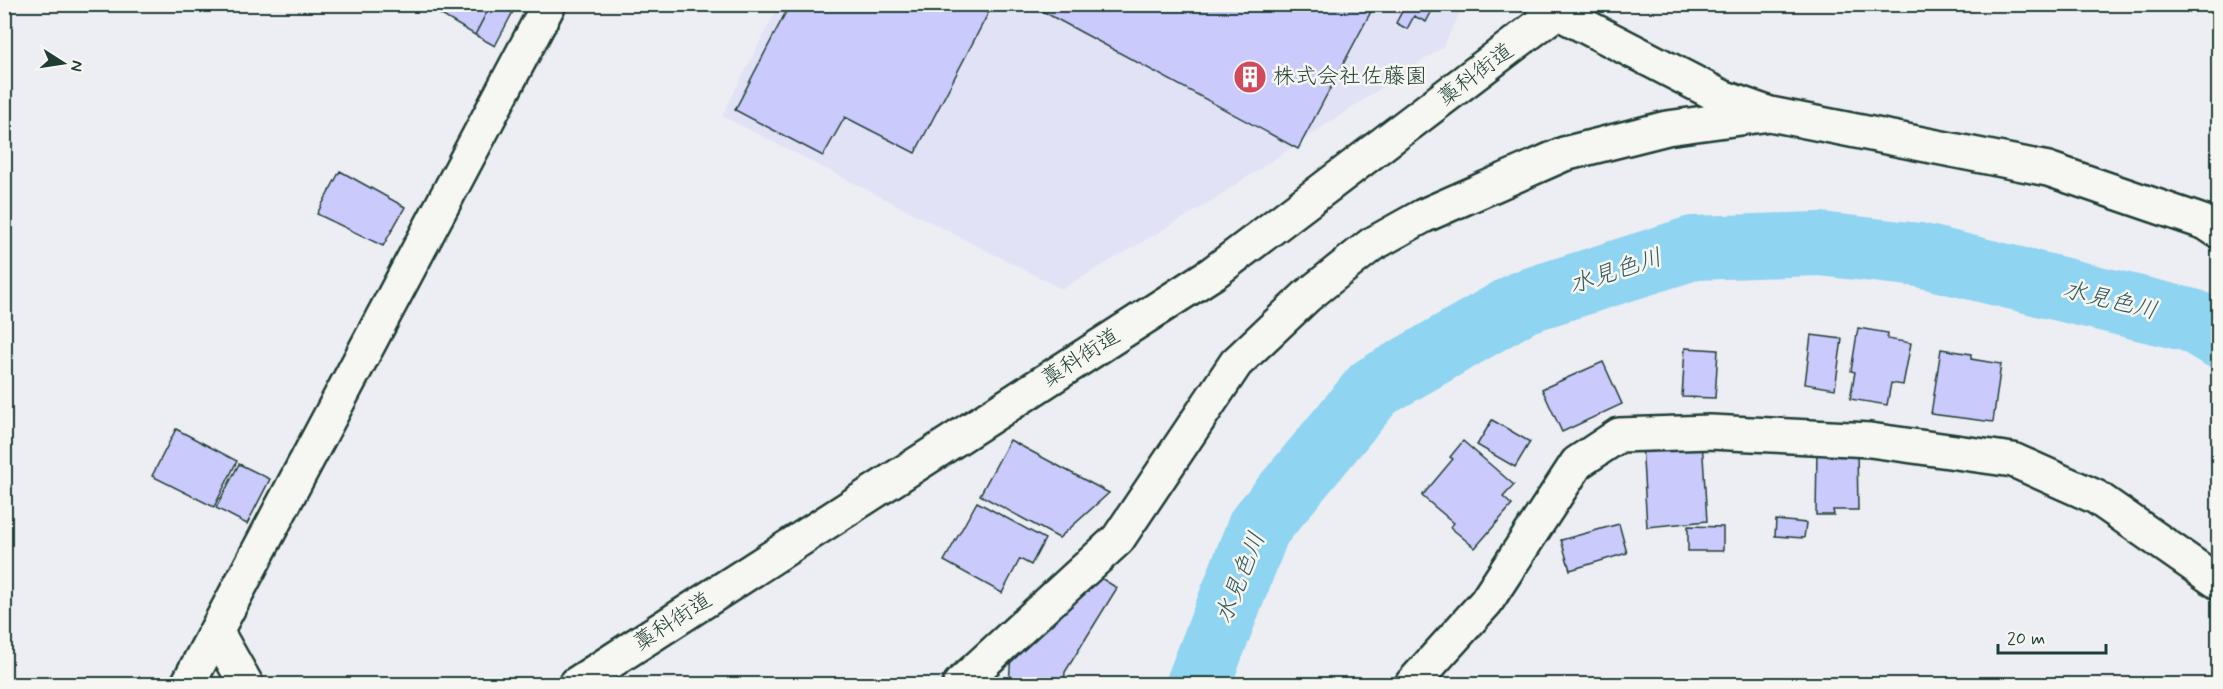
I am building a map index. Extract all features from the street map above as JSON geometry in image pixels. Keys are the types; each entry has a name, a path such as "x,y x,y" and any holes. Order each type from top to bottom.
{"main road":[{"path":"188,684 549,4"},
{"path":"1556,7 1722,97 1770,114 2049,169 2214,224"},
{"name":"藁科街道","path":"576,684 1213,273 1556,7"},
{"path":"960,684 1118,539 1236,363 1307,296 1371,245 1423,216 1564,154 1667,128 1770,114"},
{"path":"1412,684 1486,602 1577,463 1619,435 1710,432 1870,440 2013,460 2096,497 2218,582"},
{"path":"216,631 246,684"}],"shaded area":[{"path":"779,5 1464,5 1443,47 1202,207 1062,289 722,116"}],"building":[{"path":"423,4 491,4 475,35"},
{"path":"491,4 517,4 495,46 475,35"},
{"path":"790,4 993,4 915,153 845,117 823,156 735,110"},
{"name":"株式会社佐藤園","path":"1029,4 1375,4 1298,149"},
{"path":"1406,4 1435,5 1426,22 1414,16 1407,29 1396,23"},
{"path":"340,171 405,207 383,246 317,214"},
{"path":"1858,328 1888,333 1887,339 1911,343 1903,385 1891,383 1887,405 1850,399 1855,372 1851,371"},
{"path":"1811,335 1842,339 1835,389 1805,384"},
{"path":"1685,348 1718,350 1715,398 1682,397"},
{"path":"1941,349 1971,354 1971,359 2001,364 1993,422 1931,414"},
{"path":"1603,362 1622,404 1562,432 1542,389"},
{"path":"1492,420 1530,442 1515,467 1477,445"},
{"path":"176,429 237,461 214,507 152,476"},
{"path":"1010,440 1109,493 1059,538 980,495"},
{"path":"1702,440 1707,521 1647,527 1642,444"},
{"path":"1463,441 1514,485 1503,497 1512,505 1475,548 1450,527 1454,523 1422,496 1453,459 1450,457"},
{"path":"1857,449 1858,510 1833,510 1834,515 1816,515 1817,450"},
{"path":"239,464 270,479 247,524 216,508"},
{"path":"977,502 1045,539 1031,565 1020,559 1002,593 944,561"},
{"path":"1776,520 1806,523 1804,538 1775,536"},
{"path":"1619,524 1627,553 1570,570 1561,540"},
{"path":"1688,526 1723,527 1723,551 1688,551"},
{"path":"1093,573 1117,588 1065,672 1064,684 1009,684 1011,653"},
{"path":"859,679 860,684 834,684"}],"waterway":[{"name":"水見色川","path":"1198,684 1259,527 1374,388 1523,302 1693,248 1820,244 1919,255 2193,321 2218,336"}],"place":[{"name":"株式会社佐藤園","path":"1250,77"}]}
